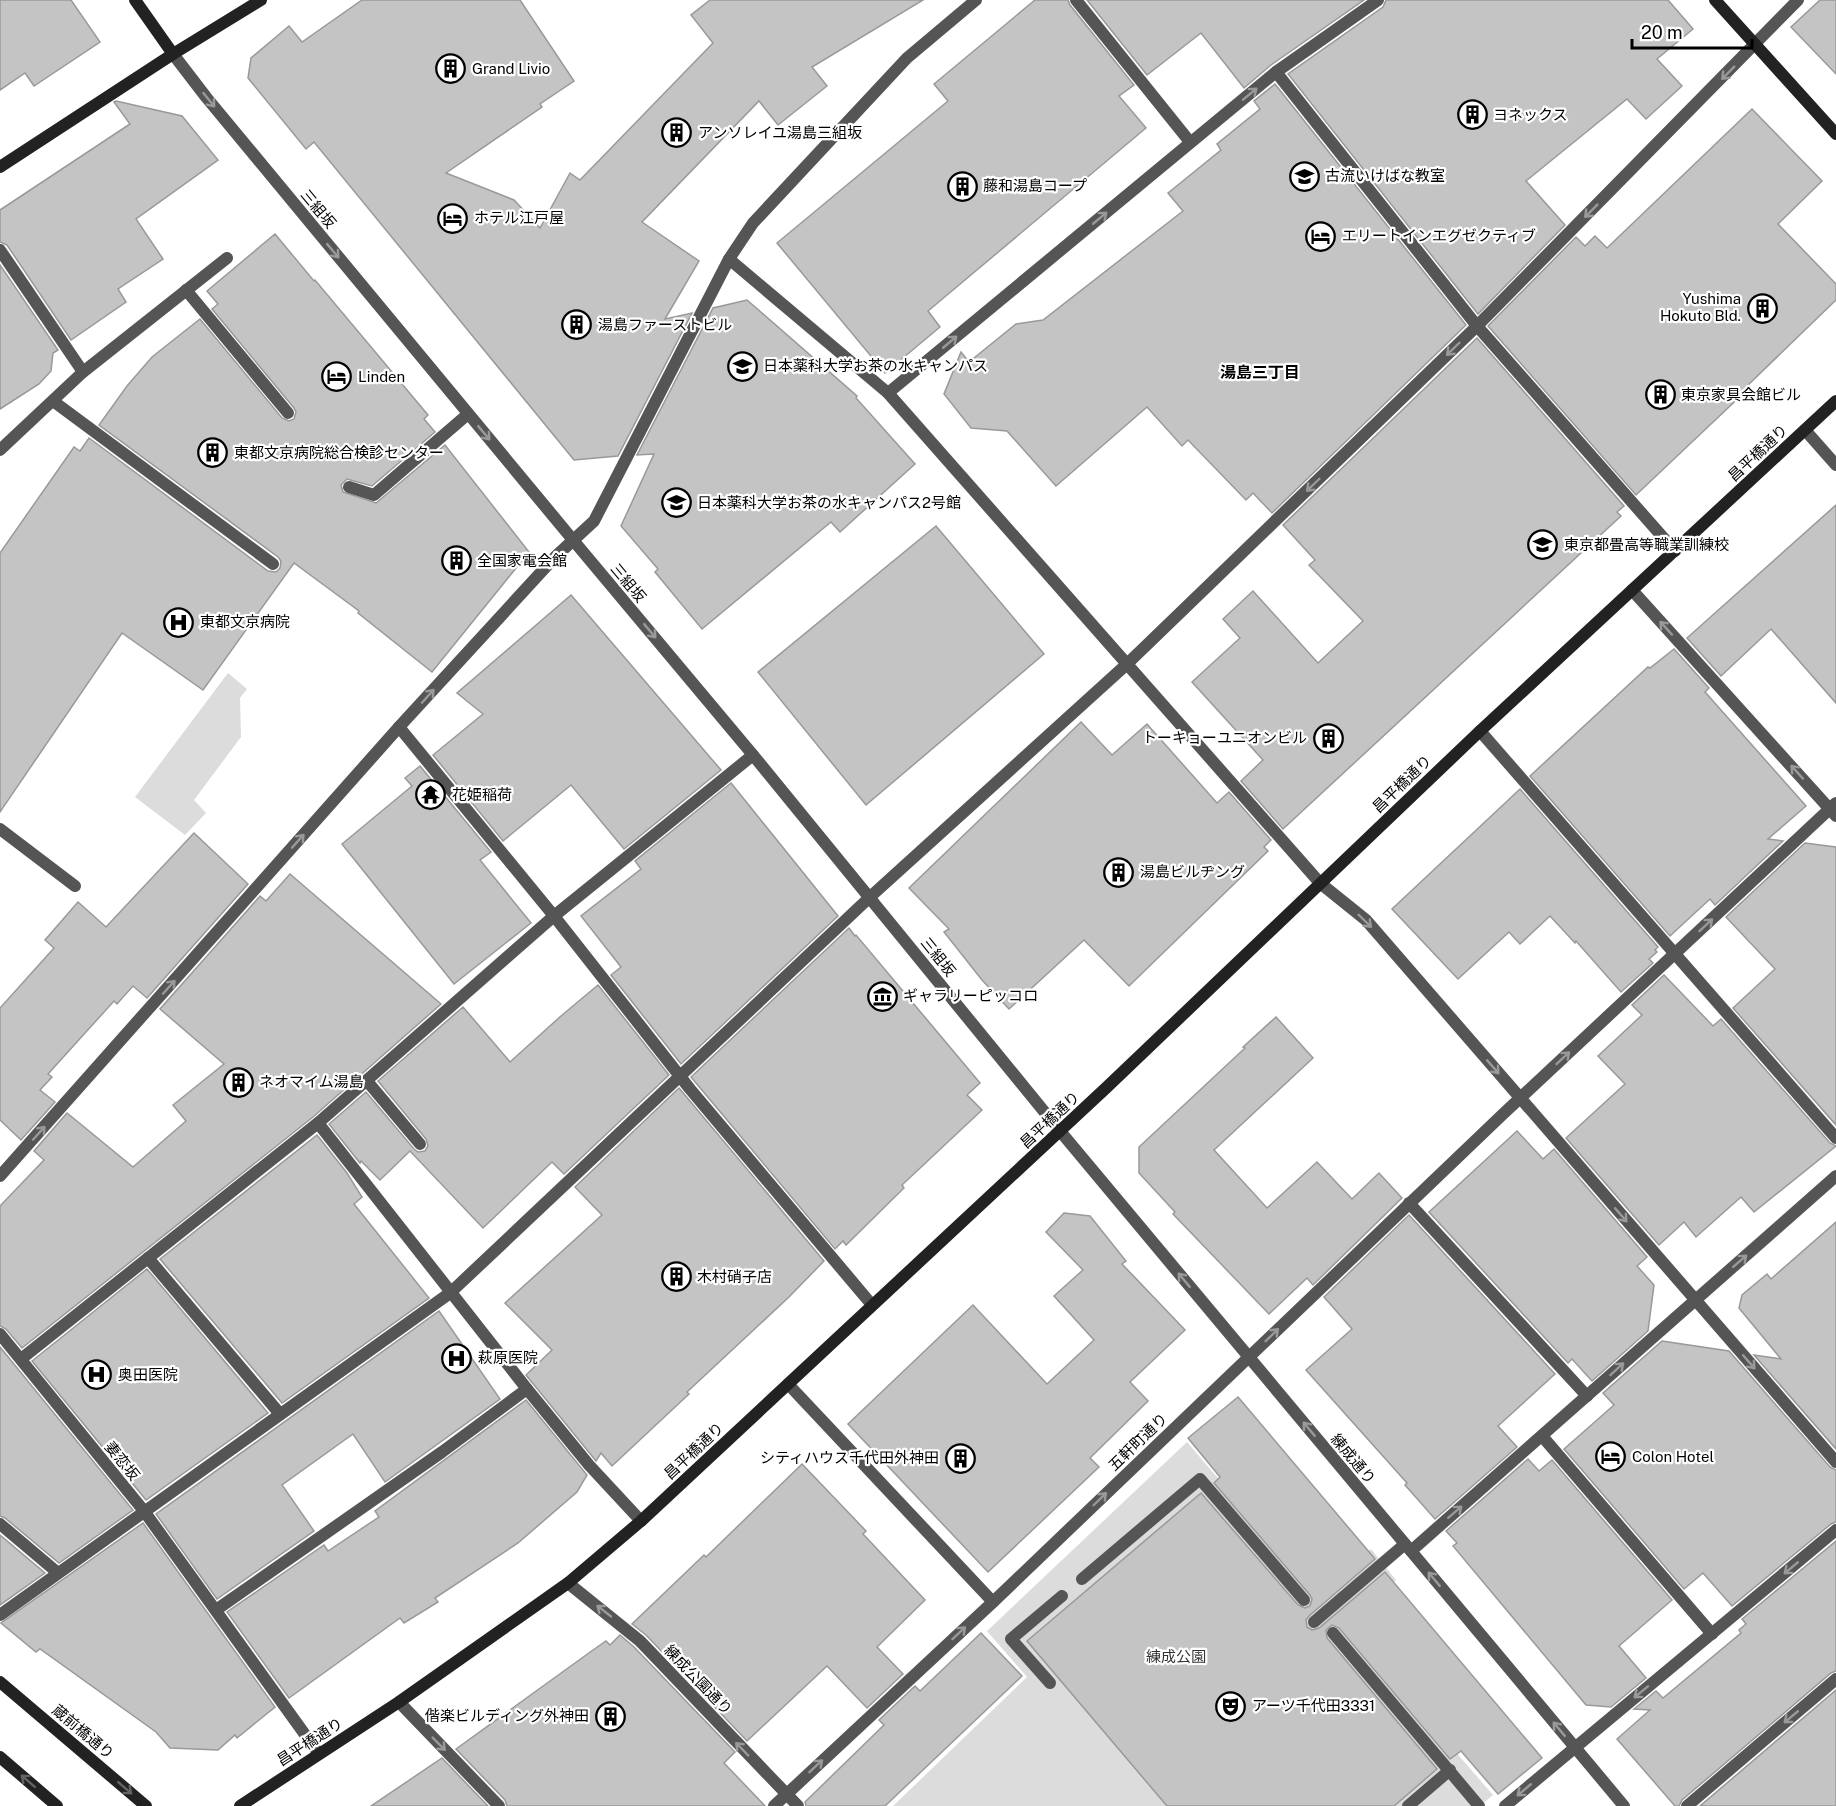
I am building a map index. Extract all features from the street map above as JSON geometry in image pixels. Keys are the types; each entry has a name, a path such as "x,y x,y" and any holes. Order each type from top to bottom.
{"main road":[{"path":"135,0 173,54"},
{"path":"0,167 173,54 261,0"},
{"path":"1714,0 1836,134"},
{"name":"昌平橋通り","path":"240,1806 399,1702 568,1584 641,1521 1060,1131 1480,731 1836,401"},
{"name":"蔵前橋通り","path":"0,1682 146,1806"},
{"path":"0,1757 57,1806"}],"street":[{"path":"0,1176 399,727 544,570 594,521 729,258 753,222 907,58 976,0"},
{"path":"1076,0 1191,142"},
{"path":"888,393 1275,72 1378,0"},
{"path":"0,1615 450,1293 870,897 1127,664 1477,326 1798,0"},
{"name":"三組坂","path":"173,54 213,106 753,755 1060,1131"},
{"path":"1275,72 1477,326 1675,551"},
{"path":"0,249 83,372"},
{"path":"0,450 83,372 227,258"},
{"path":"729,258 888,393 1320,884 1366,920 1836,1462"},
{"path":"186,290 288,413"},
{"path":"52,401 273,564"},
{"path":"349,487 374,495 468,414"},
{"path":"1805,430 1836,465"},
{"path":"1632,590 1834,809"},
{"path":"399,727 554,916 681,1077 872,1305"},
{"path":"1480,731 1836,1138"},
{"path":"21,1359 318,1123 554,916 753,755"},
{"name":"五軒町通り","path":"774,1806 993,1602 1520,1098 1834,809"},
{"path":"0,829 75,886"},
{"path":"367,1081 420,1144"},
{"path":"318,1123 450,1293 589,1466 641,1521"},
{"name":"練成通り","path":"1060,1131 1624,1806"},
{"path":"1314,1622 1542,1436 1836,1176"},
{"path":"1409,1203 1587,1396"},
{"path":"148,1258 280,1414"},
{"name":"妻恋坂","path":"0,1334 144,1511 320,1754"},
{"path":"788,1384 993,1602"},
{"path":"216,1610 442,1452 527,1389"},
{"path":"1542,1436 1712,1634"},
{"path":"1082,1579 1200,1479 1304,1600"},
{"path":"0,1524 58,1573"},
{"path":"1505,1806 1836,1530"},
{"name":"練成公園通り","path":"568,1584 640,1641 798,1806"},
{"path":"1050,1683 1011,1639 1062,1596"},
{"path":"1333,1633 1479,1806"},
{"path":"1687,1806 1836,1679"},
{"path":"399,1702 499,1806"},
{"path":"1408,1806 1450,1770"}],"green space":[{"path":"228,673 247,689 240,698 241,737 194,800 206,813 185,835 135,797"},
{"name":"練成公園","path":"1187,1442 1317,1594 1371,1549 1396,1580 1344,1623 1493,1795 1480,1806 893,1806 1027,1677 987,1631"}],"building":[{"path":"0,0 71,0 100,42 34,86 25,73 0,90"},
{"path":"362,0 520,0 574,81 540,104 542,107 446,173 514,200 540,228 570,173 580,180 713,43 691,15 710,0 923,0 812,67 827,86 778,125 759,101 642,222 699,261 665,319 692,313 618,456 574,460 314,142 306,149 248,78 251,58 289,26 302,42"},
{"name":"藤和湯島コープ","path":"1035,0 1068,0 1134,85 1119,96 1146,128 928,311 940,327 885,373 777,243 948,101 934,84"},
{"path":"1087,0 1364,0 1271,65 1244,88 1201,33 1147,75"},
{"path":"1386,0 1668,0 1693,29 1657,59 1682,86 1646,119 1627,99 1526,181 1565,225 1478,314 1288,74 1383,7"},
{"path":"1820,0 1836,0 1836,74 1791,27"},
{"path":"1275,84 1466,325 1272,513 1253,493 1246,500 1188,440 1182,446 1147,407 1056,486 1007,431 971,428 944,394 961,352 969,362 1016,324 1043,320 1183,211 1168,193 1221,150 1217,144 1260,109 1254,101"},
{"path":"114,102 182,116 218,160 136,219 163,259 118,289 126,302 71,340 7,245 0,242 0,210 130,124"},
{"path":"1752,109 1822,181 1778,224 1836,284 1836,300 1746,387 1748,389 1636,495 1488,326 1576,237 1585,246 1595,236 1607,248"},
{"path":"275,234 428,415 424,419 435,432 372,486 347,479 341,485 343,492 376,503 445,445 529,552 432,672 358,613 359,611 294,563 203,690 122,633 0,812 0,553 74,447 80,451 89,438 268,571 276,572 280,568 281,561 278,557 99,425 127,386 152,357 200,319 282,418 289,421 294,419 296,412 294,408 212,309 218,304 207,291"},
{"path":"0,265 58,350 53,353 51,371 39,384 0,409"},
{"path":"747,300 857,396 856,398 915,464 840,532 831,522 702,629 655,572 658,569 621,526 654,454 637,455 713,308"},
{"path":"1477,338 1624,506 1617,512 1621,516 1283,829 1241,781 1263,760 1192,682 1240,638 1223,619 1253,591 1318,663 1363,621 1309,565 1315,560 1283,525"},
{"path":"1836,505 1836,703 1771,629 1721,676 1687,638"},
{"path":"936,526 1044,654 866,805 758,672"},
{"path":"571,595 721,770 624,849 571,785 503,841 433,755 483,714 457,693"},
{"path":"1674,649 1709,688 1705,692 1806,806 1768,839 1783,841 1715,905 1710,899 1670,936 1530,776 1648,667 1650,668"},
{"path":"1081,722 1112,755 1147,724 1217,803 1229,792 1271,840 1264,847 1268,851 1129,986 1084,940 1009,1009 982,980 944,932 949,929 909,888"},
{"path":"420,766 491,852 480,860 531,923 454,984 342,844 412,786 405,778"},
{"path":"731,783 838,916 681,1064 611,975 621,967 581,916 641,869 635,861"},
{"path":"1520,789 1658,947 1655,950 1657,952 1649,959 1653,963 1621,992 1576,941 1575,943 1550,916 1520,944 1509,932 1458,979 1392,909"},
{"path":"194,833 248,884 147,998 133,986 117,1004 114,1001 48,1074 52,1077 40,1090 55,1102 21,1140 0,1120 0,1008 54,948 45,940 78,902 106,927"},
{"path":"1805,843 1836,847 1836,1125 1733,1008 1775,969 1726,917"},
{"path":"290,874 441,1004 313,1117 22,1348 6,1329 0,1326 0,1206 44,1160 34,1151 67,1113 133,1167 186,1121 173,1105 224,1064 160,1009 260,896 266,901"},
{"path":"849,928 980,1083 967,1095 982,1110 902,1185 904,1188 846,1245 843,1241 835,1249 691,1077"},
{"path":"1664,975 1713,1026 1721,1019 1830,1143 1836,1146 1754,1212 1741,1197 1696,1237 1684,1222 1659,1245 1566,1138 1625,1084 1598,1056 1642,1015 1632,1005"},
{"path":"598,985 669,1075 564,1174 552,1162 483,1228 410,1151 380,1180 361,1161 360,1163 329,1124 366,1092 414,1149 418,1152 425,1151 428,1146 426,1139 378,1081 463,1007 510,1062"},
{"path":"1276,1017 1313,1058 1214,1150 1267,1208 1317,1162 1352,1199 1379,1173 1402,1198 1313,1285 1307,1278 1269,1314 1173,1214 1175,1212 1139,1173 1139,1147"},
{"path":"679,1088 824,1261 612,1466 601,1453 596,1461 526,1375 552,1350 505,1303 602,1215 575,1187"},
{"path":"1517,1131 1543,1159 1554,1149 1647,1257 1637,1266 1654,1285 1648,1331 1592,1381 1572,1359 1568,1363 1429,1212"},
{"path":"317,1135 347,1173 362,1197 354,1204 429,1298 282,1403 160,1259"},
{"path":"1064,1213 1090,1216 1126,1261 1122,1264 1185,1330 1130,1382 1148,1401 1090,1458 1099,1467 988,1572 848,1424 973,1305 1047,1384 1094,1340 1054,1296 1083,1270 1046,1232"},
{"path":"1409,1215 1555,1374 1498,1426 1517,1447 1435,1519 1405,1485 1407,1483 1306,1370 1352,1329 1324,1297"},
{"path":"1836,1222 1836,1449 1754,1355 1781,1359 1739,1308 1742,1295 1767,1274 1771,1279"},
{"path":"147,1269 268,1413 146,1500 32,1361"},
{"path":"439,1311 500,1399 385,1482 353,1434 282,1485 314,1531 217,1599 156,1514"},
{"path":"1662,1341 1729,1351 1830,1467 1836,1470 1836,1522 1732,1606 1703,1573 1684,1589 1564,1449 1614,1405 1603,1393"},
{"path":"0,1347 133,1510 59,1563 0,1516"},
{"name":"練成公園","path":"1238,1397 1375,1559 1309,1616 1306,1620 1307,1627 1312,1630 1319,1628 1385,1572 1542,1758 1498,1794 1461,1751 1450,1759 1339,1628 1332,1625 1326,1630 1327,1638 1437,1769 1394,1806 1167,1806 1027,1641 1201,1493 1298,1605 1305,1608 1310,1606 1312,1599 1310,1595 1214,1483 1220,1477 1188,1438"},
{"path":"526,1400 587,1475 577,1492 518,1543 435,1598 438,1602 404,1623 400,1618 289,1698 227,1612 324,1545 328,1551 379,1517 375,1511"},
{"path":"1528,1459 1539,1471 1552,1460 1672,1600 1619,1646 1646,1678 1611,1707 1586,1705 1453,1546 1457,1543 1446,1531"},
{"path":"802,1464 866,1531 863,1534 925,1600 877,1647 903,1674 867,1708 827,1666 747,1741 646,1635 632,1624 704,1555 706,1557"},
{"path":"143,1523 275,1707 237,1738 235,1735 218,1750 170,1748 156,1732 40,1649 36,1652 1,1623"},
{"path":"0,1535 45,1573 0,1605"},
{"path":"1836,1541 1836,1671 1682,1800 1679,1806 1675,1806 1617,1739 1650,1710 1634,1709 1656,1691 1663,1698 1741,1633 1739,1630 1746,1624 1742,1619"},
{"path":"981,1633 1022,1676 885,1806 806,1806 805,1802 884,1725 879,1720 915,1686 920,1691"},
{"path":"620,1635 735,1752 724,1763 765,1806 507,1806 505,1800 456,1749 593,1650 606,1641 610,1645"},
{"path":"1836,1690 1836,1806 1700,1806"},
{"path":"442,1758 488,1806 371,1806"}],"place":[{"name":"Grand Livio","path":"451,69"},
{"name":"ヨネックス","path":"1472,115"},
{"name":"アンソレイユ湯島三組坂","path":"677,133"},
{"name":"古流いけばな教室","path":"1304,176"},
{"name":"藤和湯島コープ","path":"962,186"},
{"name":"ホテル江戸屋","path":"453,218"},
{"name":"エリートインエグゼクティブ","path":"1321,236"},
{"name":"Yushima Hokuto Bld.","path":"1762,308"},
{"name":"湯島ファーストビル","path":"577,325"},
{"name":"日本薬科大学お茶の水キャンパス","path":"742,366"},
{"name":"Linden","path":"337,377"},
{"name":"東京家具会館ビル","path":"1660,395"},
{"name":"東都文京病院総合検診センター","path":"213,453"},
{"name":"日本薬科大学お茶の水キャンパス2号館","path":"676,503"},
{"name":"東京都畳高等職業訓練校","path":"1543,545"},
{"name":"全国家電会館","path":"456,561"},
{"name":"東都文京病院","path":"179,622"},
{"name":"トーキョーユニオンビル","path":"1328,738"},
{"name":"花姫稲荷","path":"431,795"},
{"name":"湯島ビルヂング","path":"1119,872"},
{"name":"ギャラリーピッコロ","path":"882,996"},
{"name":"ネオマイム湯島","path":"238,1082"},
{"name":"木村硝子店","path":"676,1277"},
{"name":"萩原医院","path":"457,1358"},
{"name":"奥田医院","path":"97,1375"},
{"name":"Colon Hotel","path":"1611,1457"},
{"name":"シティハウス千代田外神田","path":"960,1458"},
{"name":"アーツ千代田3331","path":"1231,1706"},
{"name":"偕楽ビルディング外神田","path":"610,1716"}],"district":[{"name":"湯島三丁目","path":"1260,372"}]}
